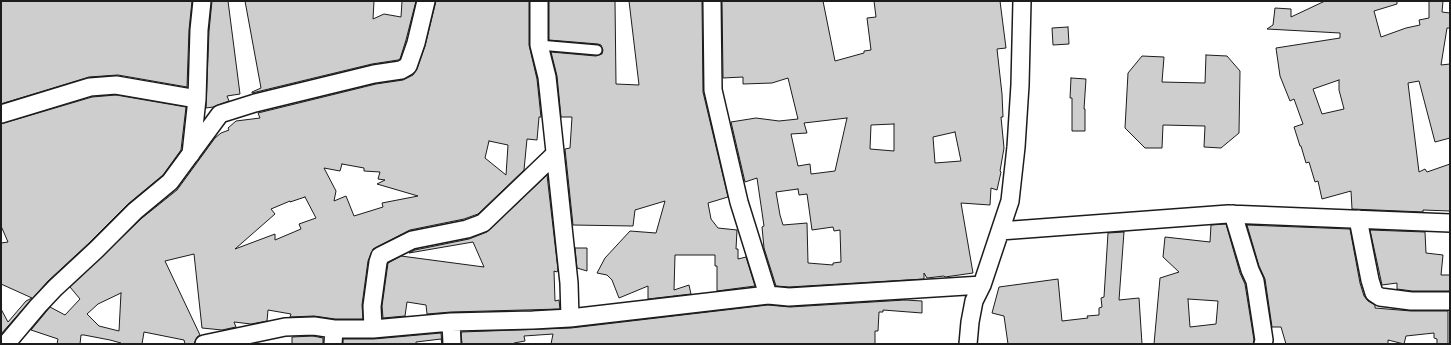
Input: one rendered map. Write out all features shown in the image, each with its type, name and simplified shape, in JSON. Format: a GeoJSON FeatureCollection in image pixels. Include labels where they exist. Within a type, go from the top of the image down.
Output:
{"type":"FeatureCollection","features":[{"type":"Feature","properties":{"kind":"street"},"geometry":{"type":"LineString","coordinates":[[190,156],[197,99],[199,30],[202,1]]}},
{"type":"Feature","properties":{"kind":"street"},"geometry":{"type":"LineString","coordinates":[[6,344],[55,288],[135,211],[170,182],[220,114],[226,111],[374,74],[401,70],[408,66],[416,44],[426,1]]}},
{"type":"Feature","properties":{"kind":"street"},"geometry":{"type":"LineString","coordinates":[[539,1],[539,45],[547,77],[569,284],[570,318]]}},
{"type":"Feature","properties":{"kind":"street"},"geometry":{"type":"LineString","coordinates":[[712,1],[713,90],[739,202],[768,295]]}},
{"type":"Feature","properties":{"kind":"street"},"geometry":{"type":"LineString","coordinates":[[968,344],[974,301],[982,285],[1010,201],[1016,147],[1020,85],[1022,1]]}},
{"type":"Feature","properties":{"kind":"street"},"geometry":{"type":"LineString","coordinates":[[1,114],[90,87],[116,86],[197,99]]}},
{"type":"Feature","properties":{"kind":"street"},"geometry":{"type":"LineString","coordinates":[[373,329],[372,306],[380,256],[412,240],[467,229],[483,223],[555,154]]}},
{"type":"Feature","properties":{"kind":"street"},"geometry":{"type":"LineString","coordinates":[[1000,231],[1234,214],[1450,223]]}},
{"type":"Feature","properties":{"kind":"street"},"geometry":{"type":"LineString","coordinates":[[1234,214],[1250,270],[1255,281],[1264,340],[1263,344]]}},
{"type":"Feature","properties":{"kind":"street"},"geometry":{"type":"LineString","coordinates":[[1358,219],[1370,280],[1374,292],[1380,297],[1411,301],[1450,302]]}},
{"type":"Feature","properties":{"kind":"street"},"geometry":{"type":"LineString","coordinates":[[204,344],[285,327],[314,326],[333,337],[373,329],[451,322],[570,318],[768,295],[789,297],[982,285]]}},
{"type":"Feature","properties":{"kind":"street"},"geometry":{"type":"LineString","coordinates":[[451,322],[452,344]]}},
{"type":"Feature","properties":{"kind":"lane"},"geometry":{"type":"LineString","coordinates":[[539,45],[597,50]]}},
{"type":"Feature","properties":{"kind":"building"},"geometry":{"type":"Polygon","coordinates":[[[1,1],[192,1],[189,30],[187,87],[118,75],[89,77],[1,104],[1,1]]]}},
{"type":"Feature","properties":{"kind":"building"},"geometry":{"type":"Polygon","coordinates":[[[212,1],[228,1],[240,94],[227,96],[229,101],[206,108],[209,31],[212,1]]]}},
{"type":"Feature","properties":{"kind":"building"},"geometry":{"type":"Polygon","coordinates":[[[245,1],[374,1],[373,19],[384,14],[401,17],[402,1],[416,1],[400,59],[372,64],[252,93],[261,88],[245,1]]]}},
{"type":"Feature","properties":{"kind":"building"},"geometry":{"type":"Polygon","coordinates":[[[436,1],[529,1],[529,45],[537,79],[541,117],[539,117],[537,140],[527,139],[524,170],[478,214],[464,219],[410,230],[373,249],[368,261],[362,305],[363,319],[335,319],[314,316],[290,317],[291,314],[268,310],[267,321],[251,324],[234,322],[236,327],[222,330],[202,328],[194,254],[165,261],[200,335],[197,337],[194,344],[185,344],[184,340],[144,332],[142,344],[120,344],[121,343],[110,340],[81,335],[80,344],[57,344],[58,339],[31,330],[50,307],[65,315],[80,299],[70,287],[142,218],[177,190],[215,138],[221,133],[229,130],[228,128],[236,121],[260,118],[258,113],[376,84],[403,80],[413,75],[417,69],[425,46],[436,1]],[[489,141],[485,158],[506,175],[508,145],[489,141]],[[342,164],[340,171],[324,168],[336,191],[334,201],[346,196],[354,216],[383,207],[382,203],[418,196],[377,184],[385,180],[378,179],[380,172],[364,171],[364,168],[342,164]],[[305,197],[271,209],[275,214],[235,249],[275,234],[275,240],[301,229],[299,224],[316,218],[305,197]],[[121,293],[98,304],[87,314],[99,326],[119,331],[121,293]]]}},
{"type":"Feature","properties":{"kind":"building"},"geometry":{"type":"Polygon","coordinates":[[[549,1],[615,1],[616,84],[639,85],[629,1],[702,1],[703,92],[728,197],[708,203],[711,219],[718,228],[737,230],[736,249],[738,249],[738,259],[746,257],[755,286],[717,291],[717,266],[715,266],[715,255],[675,255],[674,290],[689,285],[691,294],[648,299],[648,286],[619,298],[612,280],[607,275],[597,273],[605,258],[630,231],[656,233],[665,201],[635,210],[633,226],[573,225],[565,149],[570,148],[572,117],[561,117],[557,76],[551,52],[596,56],[602,54],[603,50],[601,45],[598,44],[549,40],[549,1]]]}},
{"type":"Feature","properties":{"kind":"building"},"geometry":{"type":"Polygon","coordinates":[[[722,1],[823,1],[835,61],[871,50],[867,18],[876,17],[874,1],[1000,1],[1006,48],[997,49],[1003,117],[1001,117],[1004,148],[1001,172],[997,190],[991,188],[990,205],[961,203],[973,273],[927,278],[924,273],[924,279],[789,287],[776,286],[764,248],[762,227],[764,226],[757,178],[745,182],[731,122],[756,118],[779,121],[798,119],[788,78],[772,83],[743,84],[743,77],[723,78],[722,1]],[[847,118],[804,123],[807,133],[791,134],[798,166],[810,164],[811,174],[835,171],[847,118]],[[894,124],[871,125],[870,149],[894,151],[894,124]],[[955,132],[933,137],[935,163],[961,161],[955,132]],[[798,189],[776,192],[783,225],[807,223],[808,263],[833,265],[833,263],[841,262],[840,230],[834,231],[833,227],[812,230],[807,194],[799,195],[798,189]]]}},
{"type":"Feature","properties":{"kind":"building"},"geometry":{"type":"Polygon","coordinates":[[[1325,1],[1397,1],[1397,4],[1374,11],[1381,37],[1406,28],[1420,25],[1419,20],[1429,18],[1429,1],[1443,1],[1442,12],[1450,13],[1450,28],[1447,28],[1441,65],[1450,64],[1450,138],[1435,142],[1419,81],[1408,83],[1419,172],[1425,169],[1427,172],[1450,164],[1450,211],[1423,210],[1423,212],[1352,209],[1351,191],[1322,199],[1318,181],[1315,182],[1309,162],[1306,163],[1294,127],[1303,124],[1294,99],[1290,101],[1280,76],[1276,48],[1340,38],[1340,33],[1267,29],[1273,25],[1275,8],[1291,9],[1291,17],[1325,1]],[[1339,80],[1313,89],[1322,114],[1344,109],[1339,90],[1339,80]]]}},
{"type":"Feature","properties":{"kind":"building"},"geometry":{"type":"Polygon","coordinates":[[[1068,27],[1069,44],[1053,45],[1052,28],[1068,27]]]}},
{"type":"Feature","properties":{"kind":"building"},"geometry":{"type":"Polygon","coordinates":[[[1206,55],[1227,56],[1240,71],[1239,133],[1221,148],[1204,147],[1205,126],[1163,125],[1162,148],[1145,148],[1125,128],[1128,73],[1142,56],[1164,57],[1162,82],[1205,83],[1206,55]]]}},
{"type":"Feature","properties":{"kind":"building"},"geometry":{"type":"Polygon","coordinates":[[[1071,78],[1086,79],[1084,109],[1085,131],[1072,131],[1072,98],[1070,98],[1071,78]]]}},
{"type":"Feature","properties":{"kind":"building"},"geometry":{"type":"Polygon","coordinates":[[[116,95],[186,107],[181,150],[163,175],[128,204],[48,281],[1,334],[1,309],[8,322],[26,301],[32,298],[1,284],[1,243],[8,242],[1,226],[1,124],[92,97],[116,95]]]}},
{"type":"Feature","properties":{"kind":"building"},"geometry":{"type":"Polygon","coordinates":[[[547,175],[558,270],[557,272],[554,271],[555,301],[559,300],[560,309],[427,314],[426,305],[407,302],[405,316],[383,318],[382,306],[388,263],[401,256],[484,267],[473,242],[409,253],[415,250],[469,239],[487,232],[547,175]]]}},
{"type":"Feature","properties":{"kind":"building"},"geometry":{"type":"Polygon","coordinates":[[[1226,224],[1240,273],[1245,284],[1254,340],[1253,344],[1154,344],[1160,278],[1179,272],[1163,257],[1165,237],[1210,242],[1211,225],[1226,224]],[[1188,299],[1190,327],[1216,324],[1218,301],[1188,299]]]}},
{"type":"Feature","properties":{"kind":"building"},"geometry":{"type":"Polygon","coordinates":[[[1247,225],[1350,229],[1360,283],[1364,296],[1368,301],[1375,305],[1375,308],[1411,311],[1448,311],[1448,344],[1437,344],[1437,339],[1434,338],[1434,333],[1406,336],[1404,344],[1388,340],[1388,344],[1286,344],[1281,327],[1272,327],[1265,279],[1259,266],[1247,225]]]}},
{"type":"Feature","properties":{"kind":"building"},"geometry":{"type":"Polygon","coordinates":[[[1370,230],[1425,232],[1426,253],[1443,255],[1441,275],[1450,275],[1450,291],[1412,291],[1397,289],[1397,283],[1382,285],[1370,230]]]}},
{"type":"Feature","properties":{"kind":"building"},"geometry":{"type":"Polygon","coordinates":[[[1124,232],[1119,300],[1139,298],[1142,344],[1008,344],[1004,316],[992,313],[999,287],[1058,279],[1062,321],[1088,318],[1087,316],[1099,315],[1099,308],[1102,307],[1101,298],[1104,297],[1108,233],[1124,232]]]}},
{"type":"Feature","properties":{"kind":"building"},"geometry":{"type":"Polygon","coordinates":[[[575,248],[587,248],[587,271],[577,268],[575,248]]]}},
{"type":"Feature","properties":{"kind":"building"},"geometry":{"type":"Polygon","coordinates":[[[905,300],[922,301],[922,313],[883,310],[883,312],[879,312],[878,331],[875,331],[875,344],[551,344],[553,334],[524,336],[525,341],[514,344],[462,344],[461,332],[571,328],[768,305],[790,307],[905,300]]]}},
{"type":"Feature","properties":{"kind":"building"},"geometry":{"type":"Polygon","coordinates":[[[441,333],[442,344],[441,339],[416,342],[416,344],[343,344],[343,339],[374,339],[441,333]]]}},
{"type":"Feature","properties":{"kind":"building"},"geometry":{"type":"Polygon","coordinates":[[[313,336],[323,338],[323,344],[292,344],[292,337],[313,336]]]}}]}
